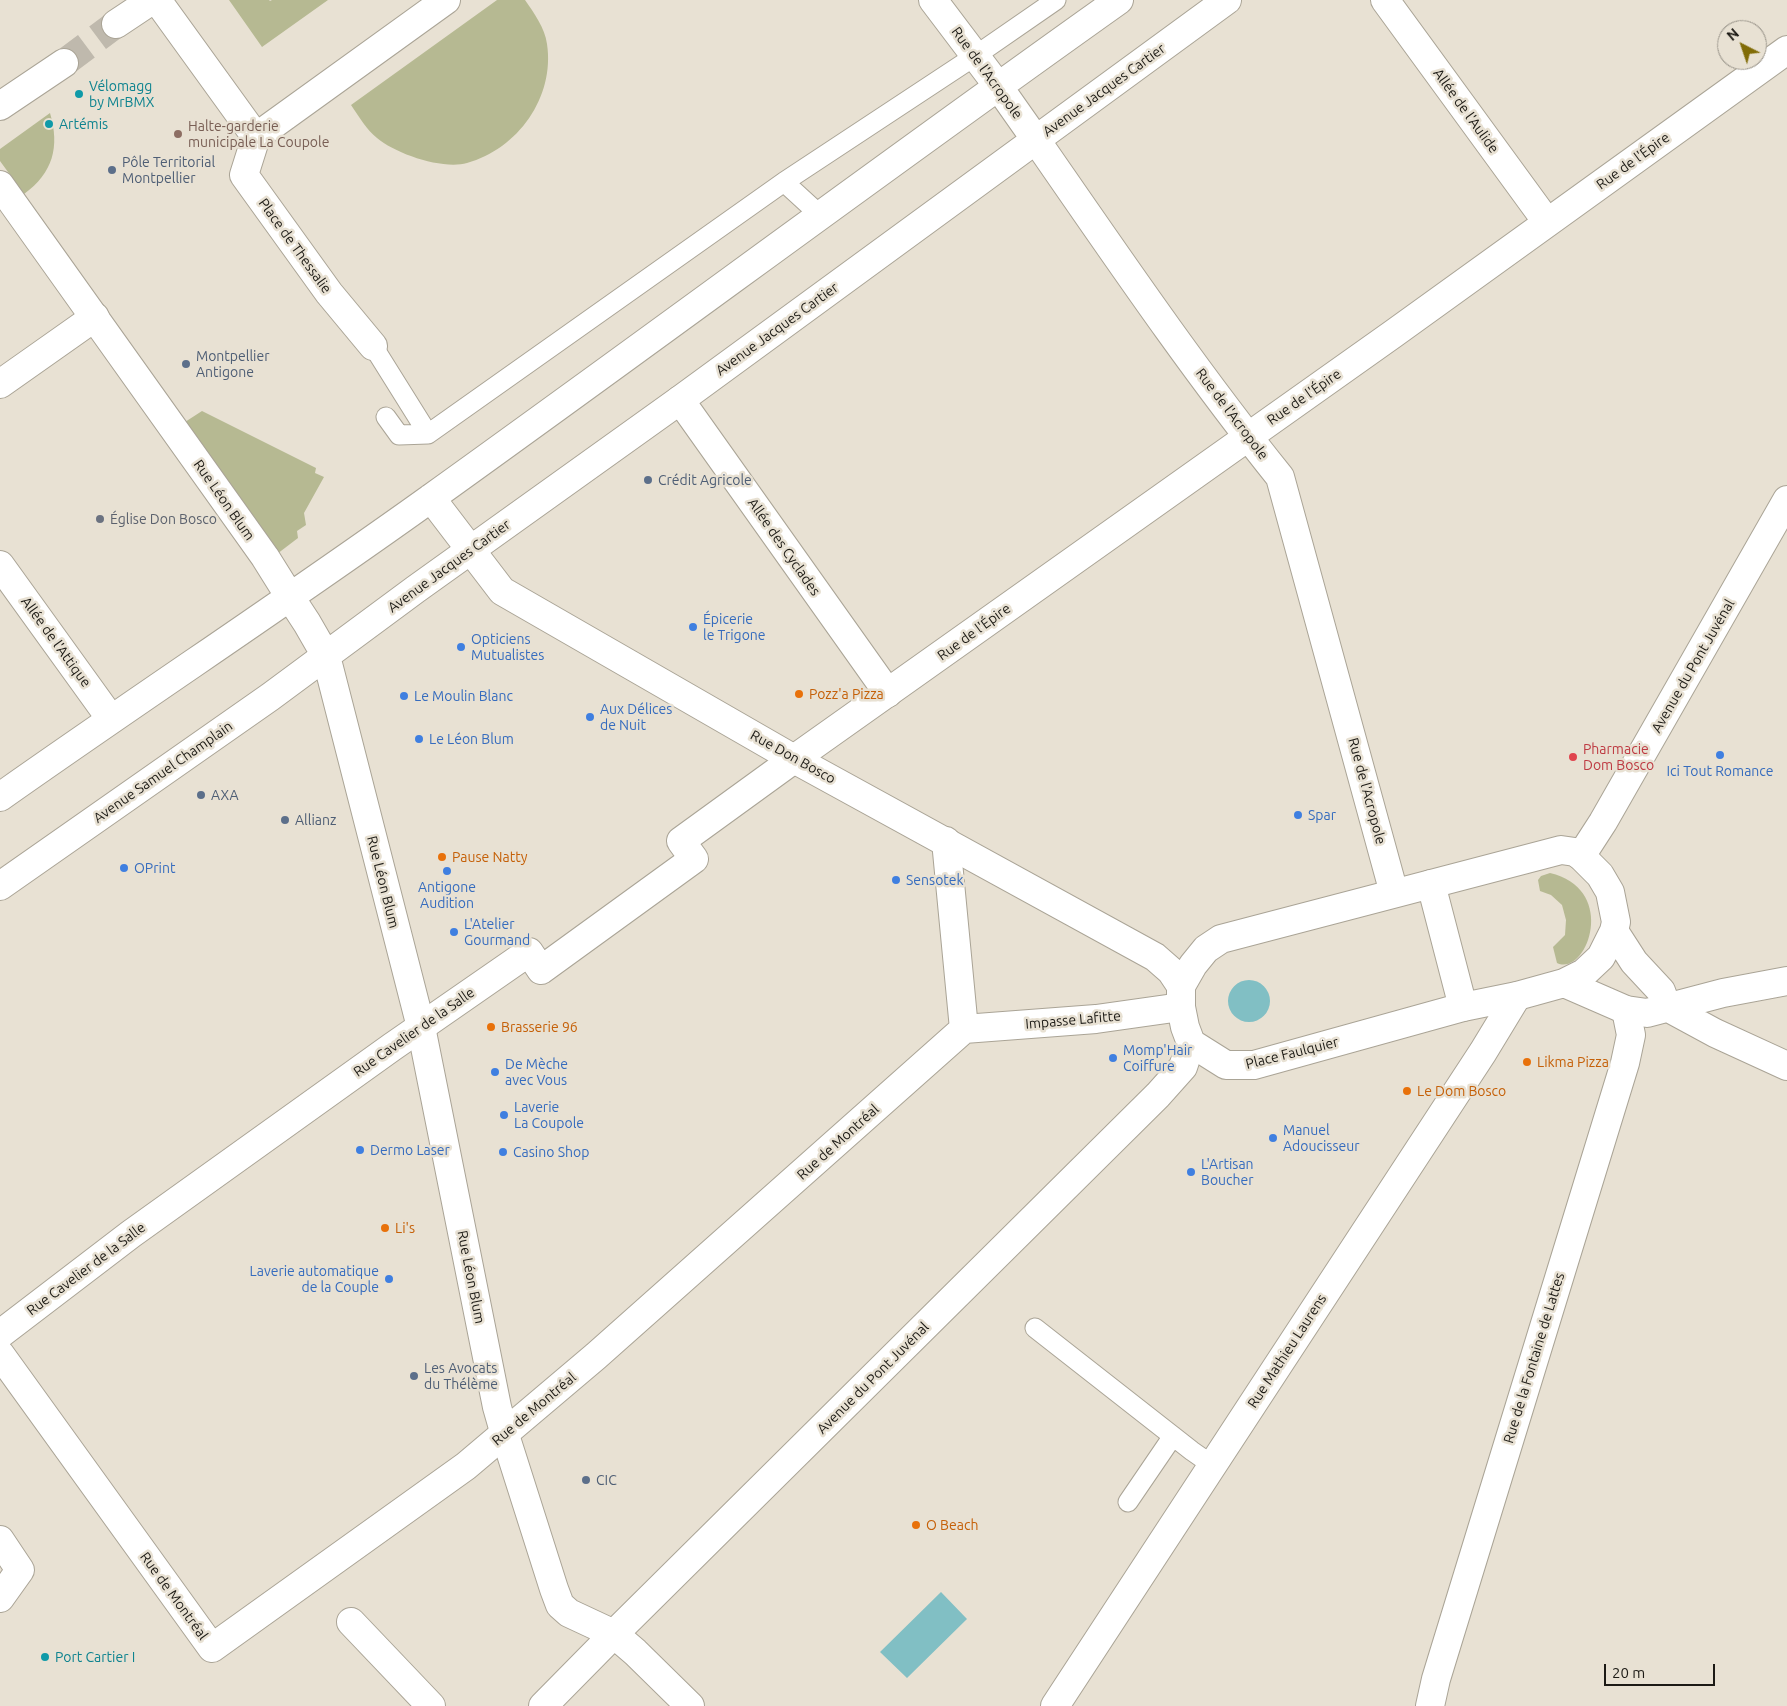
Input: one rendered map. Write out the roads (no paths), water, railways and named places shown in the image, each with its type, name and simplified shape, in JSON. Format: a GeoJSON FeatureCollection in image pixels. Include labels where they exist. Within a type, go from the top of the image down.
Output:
{"type":"FeatureCollection","features":[{"type":"Feature","properties":{"kind":"street"},"geometry":{"type":"LineString","coordinates":[[116,24],[152,0]]}},
{"type":"Feature","properties":{"kind":"street"},"geometry":{"type":"LineString","coordinates":[[157,0],[256,137],[446,0]]}},
{"type":"Feature","properties":{"kind":"street","name":"Rue de l'Acropole"},"geometry":{"type":"LineString","coordinates":[[933,0],[998,86],[1142,292],[1247,436],[1280,477],[1394,893]]}},
{"type":"Feature","properties":{"kind":"street"},"geometry":{"type":"LineString","coordinates":[[0,797],[111,718],[290,597],[431,498],[1119,0]]}},
{"type":"Feature","properties":{"kind":"street","name":"Avenue Jacques Cartier"},"geometry":{"type":"LineString","coordinates":[[326,656],[1227,0]]}},
{"type":"Feature","properties":{"kind":"street","name":"Allée de l'Aulide"},"geometry":{"type":"LineString","coordinates":[[1385,0],[1548,222]]}},
{"type":"Feature","properties":{"kind":"street","name":"Rue de l'Épire"},"geometry":{"type":"LineString","coordinates":[[794,758],[1401,328],[1787,50]]}},
{"type":"Feature","properties":{"kind":"street"},"geometry":{"type":"LineString","coordinates":[[0,106],[64,63]]}},
{"type":"Feature","properties":{"kind":"street","name":"Place de Thessalie"},"geometry":{"type":"LineString","coordinates":[[256,137],[244,175],[329,293],[373,346]]}},
{"type":"Feature","properties":{"kind":"street","name":"Rue Léon Blum"},"geometry":{"type":"LineString","coordinates":[[0,184],[259,549],[326,656],[421,1027],[505,1435],[554,1589],[560,1605],[569,1613],[614,1634],[690,1706]]}},
{"type":"Feature","properties":{"kind":"street"},"geometry":{"type":"LineString","coordinates":[[0,384],[95,317]]}},
{"type":"Feature","properties":{"kind":"street","name":"Allée des Cyclades"},"geometry":{"type":"LineString","coordinates":[[680,400],[888,693]]}},
{"type":"Feature","properties":{"kind":"street","name":"Rue Don Bosco"},"geometry":{"type":"LineString","coordinates":[[431,498],[502,591],[794,758],[1155,956],[1171,971],[1181,996]]}},
{"type":"Feature","properties":{"kind":"street","name":"Avenue du Pont Juvénal"},"geometry":{"type":"LineString","coordinates":[[1581,856],[1603,822],[1787,500]]}},
{"type":"Feature","properties":{"kind":"street","name":"Allée de l'Attique"},"geometry":{"type":"LineString","coordinates":[[0,565],[111,718]]}},
{"type":"Feature","properties":{"kind":"street","name":"Avenue Samuel Champlain"},"geometry":{"type":"LineString","coordinates":[[0,886],[326,656]]}},
{"type":"Feature","properties":{"kind":"street","name":"Rue Cavelier de la Salle"},"geometry":{"type":"LineString","coordinates":[[0,1334],[131,1234],[529,952],[541,970],[694,859],[681,841],[794,758]]}},
{"type":"Feature","properties":{"kind":"street"},"geometry":{"type":"LineString","coordinates":[[946,841],[964,1029]]}},
{"type":"Feature","properties":{"kind":"street"},"geometry":{"type":"LineString","coordinates":[[1191,1043],[1184,1027],[1181,996],[1193,965],[1206,949],[1220,939],[1560,850],[1575,852],[1581,856]]}},
{"type":"Feature","properties":{"kind":"street","name":"Place Faulquier"},"geometry":{"type":"LineString","coordinates":[[1191,1043],[1226,1065],[1254,1065],[1463,1007],[1517,996],[1564,983],[1584,973],[1601,957],[1614,931],[1616,922],[1610,892],[1600,875],[1581,856]]}},
{"type":"Feature","properties":{"kind":"street"},"geometry":{"type":"LineString","coordinates":[[1431,884],[1463,1007]]}},
{"type":"Feature","properties":{"kind":"street"},"geometry":{"type":"LineString","coordinates":[[1614,931],[1634,962],[1661,991],[1667,1007],[1715,1033],[1787,1066]]}},
{"type":"Feature","properties":{"kind":"street"},"geometry":{"type":"LineString","coordinates":[[1564,983],[1626,1010],[1647,1013],[1723,993],[1787,981]]}},
{"type":"Feature","properties":{"kind":"street","name":"Impasse Lafitte"},"geometry":{"type":"LineString","coordinates":[[964,1029],[1096,1019],[1181,996]]}},
{"type":"Feature","properties":{"kind":"street","name":"Rue Mathieu Laurens"},"geometry":{"type":"LineString","coordinates":[[1055,1706],[1483,1052],[1517,996]]}},
{"type":"Feature","properties":{"kind":"street","name":"Rue de la Fontaine de Lattes"},"geometry":{"type":"LineString","coordinates":[[1430,1706],[1444,1650],[1625,1063],[1631,1035],[1626,1010]]}},
{"type":"Feature","properties":{"kind":"street","name":"Rue de Montréal"},"geometry":{"type":"LineString","coordinates":[[0,1354],[212,1648],[458,1472],[505,1435],[964,1029]]}},
{"type":"Feature","properties":{"kind":"street","name":"Avenue du Pont Juvénal"},"geometry":{"type":"LineString","coordinates":[[543,1706],[1158,1096],[1183,1067],[1191,1043]]}},
{"type":"Feature","properties":{"kind":"street"},"geometry":{"type":"LineString","coordinates":[[0,1540],[20,1570],[0,1598]]}},
{"type":"Feature","properties":{"kind":"street"},"geometry":{"type":"LineString","coordinates":[[351,1622],[431,1706]]}},
{"type":"Feature","properties":{"kind":"lane"},"geometry":{"type":"LineString","coordinates":[[386,417],[399,435],[428,434],[784,182],[1056,0]]}},
{"type":"Feature","properties":{"kind":"lane"},"geometry":{"type":"LineString","coordinates":[[784,182],[820,215]]}},
{"type":"Feature","properties":{"kind":"lane"},"geometry":{"type":"LineString","coordinates":[[373,346],[428,434]]}},
{"type":"Feature","properties":{"kind":"lane"},"geometry":{"type":"LineString","coordinates":[[1035,1328],[1212,1465]]}},
{"type":"Feature","properties":{"kind":"lane"},"geometry":{"type":"LineString","coordinates":[[1128,1502],[1173,1436]]}},
{"type":"Feature","properties":{"kind":"water"},"geometry":{"type":"Polygon","coordinates":[[[1249,980],[1264,986],[1270,1001],[1264,1016],[1249,1022],[1234,1016],[1228,1001],[1234,986],[1249,980]]]}},
{"type":"Feature","properties":{"kind":"water"},"geometry":{"type":"Polygon","coordinates":[[[941,1592],[967,1619],[907,1678],[880,1652],[941,1592]]]}},
{"type":"Feature","properties":{"kind":"tunnel"},"geometry":{"type":"LineString","coordinates":[[64,63],[116,24]]}},
{"type":"Feature","properties":{"kind":"place","name":"Vélomagg by MrBMX"},"geometry":{"type":"Point","coordinates":[79,94]}},
{"type":"Feature","properties":{"kind":"place","name":"Artémis"},"geometry":{"type":"Point","coordinates":[49,124]}},
{"type":"Feature","properties":{"kind":"place","name":"Halte-garderie municipale La Coupole"},"geometry":{"type":"Point","coordinates":[178,134]}},
{"type":"Feature","properties":{"kind":"place","name":"Pôle Territorial Montpellier"},"geometry":{"type":"Point","coordinates":[112,170]}},
{"type":"Feature","properties":{"kind":"place","name":"Montpellier Antigone"},"geometry":{"type":"Point","coordinates":[186,364]}},
{"type":"Feature","properties":{"kind":"place","name":"Crédit Agricole"},"geometry":{"type":"Point","coordinates":[648,480]}},
{"type":"Feature","properties":{"kind":"place","name":"Église Don Bosco"},"geometry":{"type":"Point","coordinates":[100,519]}},
{"type":"Feature","properties":{"kind":"place","name":"Épicerie le Trigone"},"geometry":{"type":"Point","coordinates":[693,627]}},
{"type":"Feature","properties":{"kind":"place","name":"Opticiens Mutualistes"},"geometry":{"type":"Point","coordinates":[461,647]}},
{"type":"Feature","properties":{"kind":"place","name":"Pozz'a Pizza"},"geometry":{"type":"Point","coordinates":[799,694]}},
{"type":"Feature","properties":{"kind":"place","name":"Le Moulin Blanc"},"geometry":{"type":"Point","coordinates":[404,696]}},
{"type":"Feature","properties":{"kind":"place","name":"Aux Délices de Nuit"},"geometry":{"type":"Point","coordinates":[590,717]}},
{"type":"Feature","properties":{"kind":"place","name":"Le Léon Blum"},"geometry":{"type":"Point","coordinates":[419,739]}},
{"type":"Feature","properties":{"kind":"place","name":"Ici Tout Romance"},"geometry":{"type":"Point","coordinates":[1720,755]}},
{"type":"Feature","properties":{"kind":"place","name":"Pharmacie Dom Bosco"},"geometry":{"type":"Point","coordinates":[1573,757]}},
{"type":"Feature","properties":{"kind":"place","name":"AXA"},"geometry":{"type":"Point","coordinates":[201,795]}},
{"type":"Feature","properties":{"kind":"place","name":"Spar"},"geometry":{"type":"Point","coordinates":[1298,815]}},
{"type":"Feature","properties":{"kind":"place","name":"Allianz"},"geometry":{"type":"Point","coordinates":[285,820]}},
{"type":"Feature","properties":{"kind":"place","name":"Pause Natty"},"geometry":{"type":"Point","coordinates":[442,857]}},
{"type":"Feature","properties":{"kind":"place","name":"OPrint"},"geometry":{"type":"Point","coordinates":[124,868]}},
{"type":"Feature","properties":{"kind":"place","name":"Antigone Audition"},"geometry":{"type":"Point","coordinates":[447,871]}},
{"type":"Feature","properties":{"kind":"place","name":"Sensotek"},"geometry":{"type":"Point","coordinates":[896,880]}},
{"type":"Feature","properties":{"kind":"place","name":"L'Atelier Gourmand"},"geometry":{"type":"Point","coordinates":[454,932]}},
{"type":"Feature","properties":{"kind":"place","name":"Brasserie 96"},"geometry":{"type":"Point","coordinates":[491,1027]}},
{"type":"Feature","properties":{"kind":"place","name":"Momp'Hair Coiffure"},"geometry":{"type":"Point","coordinates":[1113,1058]}},
{"type":"Feature","properties":{"kind":"place","name":"Likma Pizza"},"geometry":{"type":"Point","coordinates":[1527,1062]}},
{"type":"Feature","properties":{"kind":"place","name":"De Mèche avec Vous"},"geometry":{"type":"Point","coordinates":[495,1072]}},
{"type":"Feature","properties":{"kind":"place","name":"Le Dom Bosco"},"geometry":{"type":"Point","coordinates":[1407,1091]}},
{"type":"Feature","properties":{"kind":"place","name":"Laverie La Coupole"},"geometry":{"type":"Point","coordinates":[504,1115]}},
{"type":"Feature","properties":{"kind":"place","name":"Manuel Adoucisseur"},"geometry":{"type":"Point","coordinates":[1273,1138]}},
{"type":"Feature","properties":{"kind":"place","name":"Dermo Laser"},"geometry":{"type":"Point","coordinates":[360,1150]}},
{"type":"Feature","properties":{"kind":"place","name":"Casino Shop"},"geometry":{"type":"Point","coordinates":[503,1152]}},
{"type":"Feature","properties":{"kind":"place","name":"L'Artisan Boucher"},"geometry":{"type":"Point","coordinates":[1191,1172]}},
{"type":"Feature","properties":{"kind":"place","name":"Li's"},"geometry":{"type":"Point","coordinates":[385,1228]}},
{"type":"Feature","properties":{"kind":"place","name":"Laverie automatique de la Couple"},"geometry":{"type":"Point","coordinates":[389,1279]}},
{"type":"Feature","properties":{"kind":"place","name":"Les Avocats du Thélème"},"geometry":{"type":"Point","coordinates":[414,1376]}},
{"type":"Feature","properties":{"kind":"place","name":"CIC"},"geometry":{"type":"Point","coordinates":[586,1480]}},
{"type":"Feature","properties":{"kind":"place","name":"O Beach"},"geometry":{"type":"Point","coordinates":[916,1525]}},
{"type":"Feature","properties":{"kind":"place","name":"Port Cartier I"},"geometry":{"type":"Point","coordinates":[45,1657]}}]}
